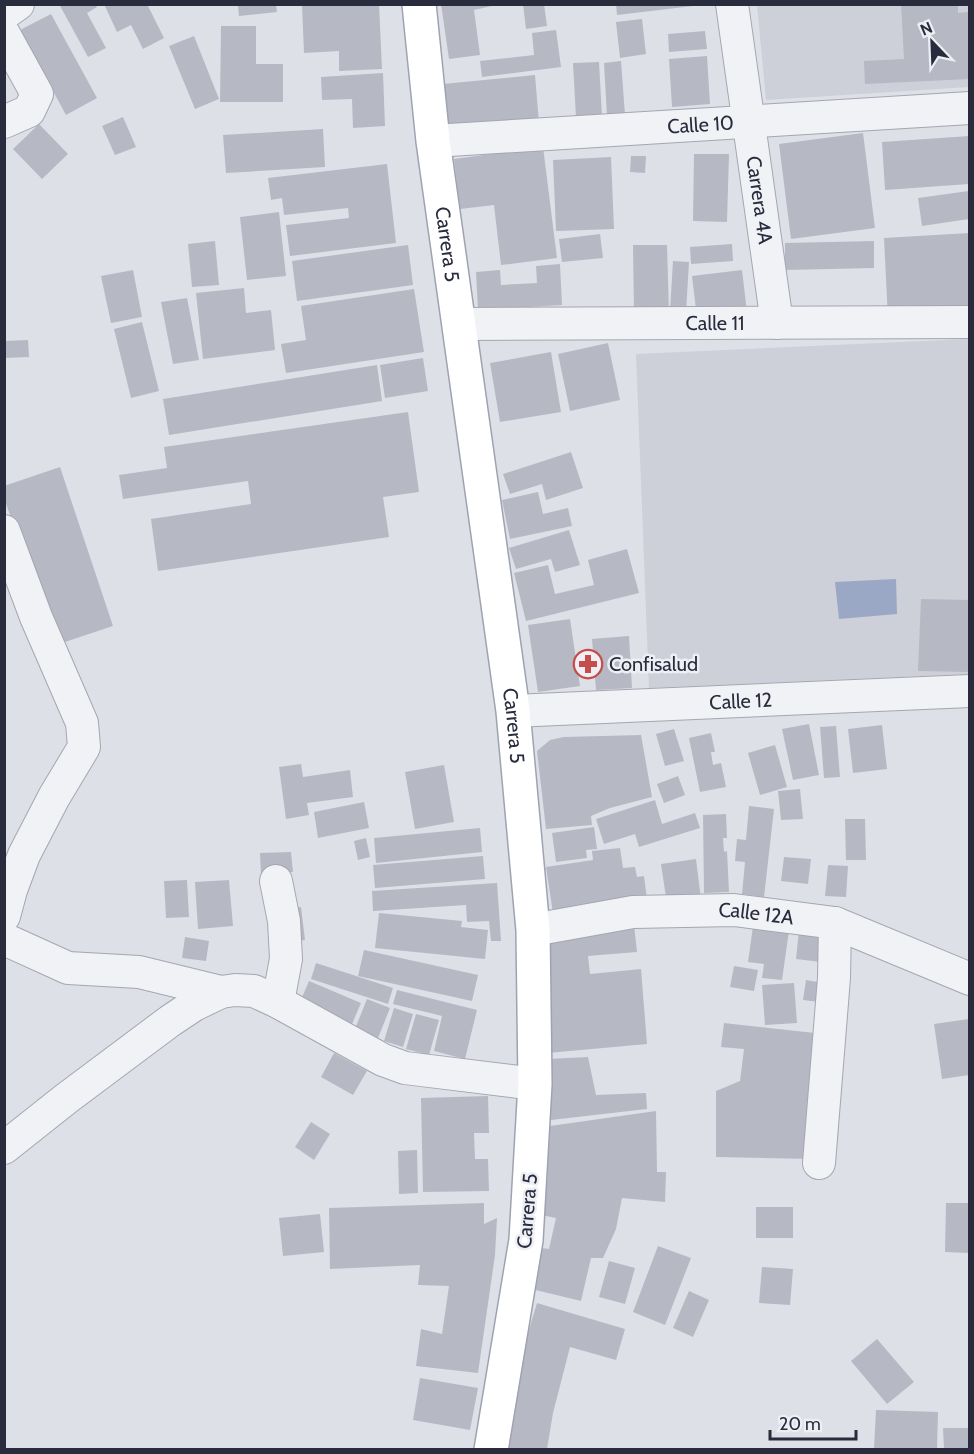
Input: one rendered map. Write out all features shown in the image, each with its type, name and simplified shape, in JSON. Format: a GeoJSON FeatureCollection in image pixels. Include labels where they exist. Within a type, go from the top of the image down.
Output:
{"type":"FeatureCollection","features":[{"type":"Feature","properties":{"kind":"main road","name":"Carrera 5"},"geometry":{"type":"LineString","coordinates":[[419,4],[434,141],[513,711],[533,930],[536,1084],[526,1240],[492,1449]]}},
{"type":"Feature","properties":{"kind":"street"},"geometry":{"type":"LineString","coordinates":[[4,14],[18,4]]}},
{"type":"Feature","properties":{"kind":"street","name":"Carrera 4A"},"geometry":{"type":"LineString","coordinates":[[732,4],[777,323]]}},
{"type":"Feature","properties":{"kind":"street"},"geometry":{"type":"LineString","coordinates":[[4,34],[37,94],[29,111],[4,122]]}},
{"type":"Feature","properties":{"kind":"street","name":"Calle 10"},"geometry":{"type":"LineString","coordinates":[[434,141],[969,108]]}},
{"type":"Feature","properties":{"kind":"street","name":"Calle 11"},"geometry":{"type":"LineString","coordinates":[[460,324],[969,322]]}},
{"type":"Feature","properties":{"kind":"street"},"geometry":{"type":"LineString","coordinates":[[4,531],[36,617],[82,723],[84,747],[54,796],[24,855],[4,916]]}},
{"type":"Feature","properties":{"kind":"street","name":"Calle 12"},"geometry":{"type":"LineString","coordinates":[[513,711],[969,691]]}},
{"type":"Feature","properties":{"kind":"street"},"geometry":{"type":"LineString","coordinates":[[276,881],[284,921],[286,959],[278,1002]]}},
{"type":"Feature","properties":{"kind":"street","name":"Calle 12A"},"geometry":{"type":"LineString","coordinates":[[533,930],[633,912],[734,910],[835,923],[969,979]]}},
{"type":"Feature","properties":{"kind":"street"},"geometry":{"type":"LineString","coordinates":[[819,1163],[834,978],[835,923]]}},
{"type":"Feature","properties":{"kind":"street"},"geometry":{"type":"LineString","coordinates":[[4,939],[68,968],[139,972],[221,992]]}},
{"type":"Feature","properties":{"kind":"street"},"geometry":{"type":"LineString","coordinates":[[4,1148],[170,1021],[194,1005],[221,992],[235,990],[254,991],[278,1002],[382,1060],[405,1068],[536,1084]]}},
{"type":"Feature","properties":{"kind":"shaded area"},"geometry":{"type":"Polygon","coordinates":[[[757,5],[969,5],[969,87],[766,100],[757,5]]]}},
{"type":"Feature","properties":{"kind":"shaded area"},"geometry":{"type":"Polygon","coordinates":[[[969,339],[969,674],[649,688],[636,354],[969,339]]]}},
{"type":"Feature","properties":{"kind":"water"},"geometry":{"type":"Polygon","coordinates":[[[896,579],[897,614],[839,619],[835,582],[896,579]]]}},
{"type":"Feature","properties":{"kind":"building"},"geometry":{"type":"Polygon","coordinates":[[[59,4],[95,4],[97,7],[87,13],[106,48],[88,57],[59,4]]]}},
{"type":"Feature","properties":{"kind":"building"},"geometry":{"type":"Polygon","coordinates":[[[104,4],[147,4],[164,38],[143,49],[131,25],[117,32],[104,4]]]}},
{"type":"Feature","properties":{"kind":"building"},"geometry":{"type":"Polygon","coordinates":[[[379,4],[382,69],[339,71],[339,51],[304,53],[302,5],[379,4]]]}},
{"type":"Feature","properties":{"kind":"building"},"geometry":{"type":"Polygon","coordinates":[[[441,4],[501,4],[474,10],[480,55],[449,59],[441,4]]]}},
{"type":"Feature","properties":{"kind":"building"},"geometry":{"type":"Polygon","coordinates":[[[523,4],[544,4],[547,26],[526,29],[523,4]]]}},
{"type":"Feature","properties":{"kind":"building"},"geometry":{"type":"Polygon","coordinates":[[[616,4],[693,4],[693,6],[617,15],[616,4]]]}},
{"type":"Feature","properties":{"kind":"building"},"geometry":{"type":"Polygon","coordinates":[[[901,4],[958,4],[958,13],[969,12],[969,79],[865,84],[864,61],[904,59],[901,4]]]}},
{"type":"Feature","properties":{"kind":"building"},"geometry":{"type":"Polygon","coordinates":[[[238,5],[276,5],[277,12],[239,16],[238,5]]]}},
{"type":"Feature","properties":{"kind":"building"},"geometry":{"type":"Polygon","coordinates":[[[51,14],[97,98],[66,115],[20,30],[51,14]]]}},
{"type":"Feature","properties":{"kind":"building"},"geometry":{"type":"Polygon","coordinates":[[[642,19],[646,54],[620,58],[616,22],[642,19]]]}},
{"type":"Feature","properties":{"kind":"building"},"geometry":{"type":"Polygon","coordinates":[[[221,26],[256,26],[256,64],[283,64],[283,102],[220,102],[221,26]]]}},
{"type":"Feature","properties":{"kind":"building"},"geometry":{"type":"Polygon","coordinates":[[[556,30],[561,67],[482,77],[480,61],[534,55],[532,33],[556,30]]]}},
{"type":"Feature","properties":{"kind":"building"},"geometry":{"type":"Polygon","coordinates":[[[705,31],[707,49],[669,52],[668,34],[705,31]]]}},
{"type":"Feature","properties":{"kind":"building"},"geometry":{"type":"Polygon","coordinates":[[[194,36],[219,99],[195,109],[169,46],[194,36]]]}},
{"type":"Feature","properties":{"kind":"building"},"geometry":{"type":"Polygon","coordinates":[[[707,56],[710,104],[672,107],[669,59],[707,56]]]}},
{"type":"Feature","properties":{"kind":"building"},"geometry":{"type":"Polygon","coordinates":[[[621,61],[625,115],[607,116],[604,63],[621,61]]]}},
{"type":"Feature","properties":{"kind":"building"},"geometry":{"type":"Polygon","coordinates":[[[599,62],[602,116],[576,118],[573,63],[599,62]]]}},
{"type":"Feature","properties":{"kind":"building"},"geometry":{"type":"Polygon","coordinates":[[[383,73],[385,126],[353,128],[352,99],[322,100],[321,77],[383,73]]]}},
{"type":"Feature","properties":{"kind":"building"},"geometry":{"type":"Polygon","coordinates":[[[535,75],[539,123],[448,131],[443,84],[535,75]]]}},
{"type":"Feature","properties":{"kind":"building"},"geometry":{"type":"Polygon","coordinates":[[[123,117],[136,147],[115,155],[102,126],[123,117]]]}},
{"type":"Feature","properties":{"kind":"building"},"geometry":{"type":"Polygon","coordinates":[[[39,124],[68,154],[42,179],[13,149],[39,124]]]}},
{"type":"Feature","properties":{"kind":"building"},"geometry":{"type":"Polygon","coordinates":[[[323,129],[325,167],[226,173],[223,135],[323,129]]]}},
{"type":"Feature","properties":{"kind":"building"},"geometry":{"type":"Polygon","coordinates":[[[863,133],[875,228],[791,239],[779,144],[863,133]]]}},
{"type":"Feature","properties":{"kind":"building"},"geometry":{"type":"Polygon","coordinates":[[[969,136],[969,184],[885,190],[882,142],[969,136]]]}},
{"type":"Feature","properties":{"kind":"building"},"geometry":{"type":"Polygon","coordinates":[[[543,147],[557,258],[501,265],[494,205],[460,209],[454,159],[543,147]]]}},
{"type":"Feature","properties":{"kind":"building"},"geometry":{"type":"Polygon","coordinates":[[[694,154],[729,154],[727,222],[693,221],[694,154]]]}},
{"type":"Feature","properties":{"kind":"building"},"geometry":{"type":"Polygon","coordinates":[[[631,156],[646,156],[645,173],[630,172],[631,156]]]}},
{"type":"Feature","properties":{"kind":"building"},"geometry":{"type":"Polygon","coordinates":[[[611,157],[614,229],[556,231],[553,160],[611,157]]]}},
{"type":"Feature","properties":{"kind":"building"},"geometry":{"type":"Polygon","coordinates":[[[387,164],[396,243],[290,256],[286,225],[349,218],[348,208],[284,215],[282,198],[271,200],[268,178],[387,164]]]}},
{"type":"Feature","properties":{"kind":"building"},"geometry":{"type":"Polygon","coordinates":[[[969,191],[969,219],[922,226],[918,198],[969,191]]]}},
{"type":"Feature","properties":{"kind":"building"},"geometry":{"type":"Polygon","coordinates":[[[279,212],[286,276],[247,280],[240,217],[279,212]]]}},
{"type":"Feature","properties":{"kind":"building"},"geometry":{"type":"Polygon","coordinates":[[[969,233],[969,314],[888,319],[884,238],[969,233]]]}},
{"type":"Feature","properties":{"kind":"building"},"geometry":{"type":"Polygon","coordinates":[[[600,234],[603,258],[562,262],[559,239],[600,234]]]}},
{"type":"Feature","properties":{"kind":"building"},"geometry":{"type":"Polygon","coordinates":[[[215,241],[219,285],[192,287],[188,244],[215,241]]]}},
{"type":"Feature","properties":{"kind":"building"},"geometry":{"type":"Polygon","coordinates":[[[874,241],[874,268],[785,270],[785,243],[874,241]]]}},
{"type":"Feature","properties":{"kind":"building"},"geometry":{"type":"Polygon","coordinates":[[[732,244],[733,261],[691,264],[690,247],[732,244]]]}},
{"type":"Feature","properties":{"kind":"building"},"geometry":{"type":"Polygon","coordinates":[[[408,245],[413,285],[297,301],[292,261],[408,245]]]}},
{"type":"Feature","properties":{"kind":"building"},"geometry":{"type":"Polygon","coordinates":[[[633,245],[667,245],[669,314],[634,315],[633,245]]]}},
{"type":"Feature","properties":{"kind":"building"},"geometry":{"type":"Polygon","coordinates":[[[673,261],[689,262],[686,312],[670,311],[673,261]]]}},
{"type":"Feature","properties":{"kind":"building"},"geometry":{"type":"Polygon","coordinates":[[[560,264],[562,305],[478,310],[476,272],[500,270],[501,285],[537,283],[536,266],[560,264]]]}},
{"type":"Feature","properties":{"kind":"building"},"geometry":{"type":"Polygon","coordinates":[[[133,270],[142,317],[111,323],[101,276],[133,270]]]}},
{"type":"Feature","properties":{"kind":"building"},"geometry":{"type":"Polygon","coordinates":[[[742,270],[747,312],[697,318],[692,276],[742,270]]]}},
{"type":"Feature","properties":{"kind":"building"},"geometry":{"type":"Polygon","coordinates":[[[244,288],[246,313],[271,310],[275,350],[203,359],[196,293],[244,288]]]}},
{"type":"Feature","properties":{"kind":"building"},"geometry":{"type":"Polygon","coordinates":[[[414,289],[424,352],[286,373],[281,344],[306,340],[301,306],[414,289]]]}},
{"type":"Feature","properties":{"kind":"building"},"geometry":{"type":"Polygon","coordinates":[[[187,298],[199,360],[173,364],[161,302],[187,298]]]}},
{"type":"Feature","properties":{"kind":"building"},"geometry":{"type":"Polygon","coordinates":[[[142,322],[159,391],[131,398],[114,329],[142,322]]]}},
{"type":"Feature","properties":{"kind":"building"},"geometry":{"type":"Polygon","coordinates":[[[28,340],[29,357],[4,358],[4,341],[28,340]]]}},
{"type":"Feature","properties":{"kind":"building"},"geometry":{"type":"Polygon","coordinates":[[[608,343],[620,400],[570,411],[558,354],[608,343]]]}},
{"type":"Feature","properties":{"kind":"building"},"geometry":{"type":"Polygon","coordinates":[[[551,352],[561,412],[500,422],[490,363],[551,352]]]}},
{"type":"Feature","properties":{"kind":"building"},"geometry":{"type":"Polygon","coordinates":[[[423,358],[428,391],[385,398],[380,365],[423,358]]]}},
{"type":"Feature","properties":{"kind":"building"},"geometry":{"type":"Polygon","coordinates":[[[377,365],[382,401],[169,435],[163,399],[377,365]]]}},
{"type":"Feature","properties":{"kind":"building"},"geometry":{"type":"Polygon","coordinates":[[[408,412],[419,492],[383,497],[389,537],[158,571],[151,519],[251,504],[248,481],[123,499],[119,475],[167,468],[164,447],[408,412]]]}},
{"type":"Feature","properties":{"kind":"building"},"geometry":{"type":"Polygon","coordinates":[[[571,452],[583,488],[546,500],[542,484],[510,494],[503,474],[571,452]]]}},
{"type":"Feature","properties":{"kind":"building"},"geometry":{"type":"Polygon","coordinates":[[[60,467],[113,626],[56,645],[4,498],[4,486],[60,467]]]}},
{"type":"Feature","properties":{"kind":"building"},"geometry":{"type":"Polygon","coordinates":[[[538,492],[543,514],[568,508],[572,526],[510,539],[502,500],[538,492]]]}},
{"type":"Feature","properties":{"kind":"building"},"geometry":{"type":"Polygon","coordinates":[[[569,530],[580,565],[555,572],[551,559],[516,569],[509,548],[569,530]]]}},
{"type":"Feature","properties":{"kind":"building"},"geometry":{"type":"Polygon","coordinates":[[[627,549],[639,593],[526,621],[514,573],[548,565],[555,594],[594,585],[588,560],[627,549]]]}},
{"type":"Feature","properties":{"kind":"building"},"geometry":{"type":"Polygon","coordinates":[[[921,599],[969,600],[969,672],[918,671],[921,599]]]}},
{"type":"Feature","properties":{"kind":"building"},"geometry":{"type":"Polygon","coordinates":[[[570,619],[580,686],[538,692],[528,625],[570,619]]]}},
{"type":"Feature","properties":{"kind":"building"},"geometry":{"type":"Polygon","coordinates":[[[629,636],[632,688],[596,690],[592,639],[629,636]]]}},
{"type":"Feature","properties":{"kind":"building"},"geometry":{"type":"Polygon","coordinates":[[[809,724],[819,775],[793,780],[782,729],[809,724]]]}},
{"type":"Feature","properties":{"kind":"building"},"geometry":{"type":"Polygon","coordinates":[[[882,725],[887,769],[853,773],[848,729],[882,725]]]}},
{"type":"Feature","properties":{"kind":"building"},"geometry":{"type":"Polygon","coordinates":[[[836,726],[840,777],[824,778],[820,727],[836,726]]]}},
{"type":"Feature","properties":{"kind":"building"},"geometry":{"type":"Polygon","coordinates":[[[674,729],[684,761],[665,766],[656,734],[674,729]]]}},
{"type":"Feature","properties":{"kind":"building"},"geometry":{"type":"Polygon","coordinates":[[[711,733],[715,752],[711,752],[713,765],[721,763],[726,787],[700,792],[689,738],[711,733]]]}},
{"type":"Feature","properties":{"kind":"building"},"geometry":{"type":"Polygon","coordinates":[[[641,735],[652,797],[610,808],[591,816],[592,825],[546,829],[537,751],[550,740],[564,737],[641,735]]]}},
{"type":"Feature","properties":{"kind":"building"},"geometry":{"type":"Polygon","coordinates":[[[775,745],[787,787],[760,795],[748,753],[775,745]]]}},
{"type":"Feature","properties":{"kind":"building"},"geometry":{"type":"Polygon","coordinates":[[[301,764],[303,777],[350,770],[353,797],[307,803],[309,815],[286,819],[279,767],[301,764]]]}},
{"type":"Feature","properties":{"kind":"building"},"geometry":{"type":"Polygon","coordinates":[[[444,765],[454,822],[415,829],[405,772],[444,765]]]}},
{"type":"Feature","properties":{"kind":"building"},"geometry":{"type":"Polygon","coordinates":[[[678,776],[685,795],[664,803],[657,784],[678,776]]]}},
{"type":"Feature","properties":{"kind":"building"},"geometry":{"type":"Polygon","coordinates":[[[800,789],[803,819],[781,820],[778,791],[800,789]]]}},
{"type":"Feature","properties":{"kind":"building"},"geometry":{"type":"Polygon","coordinates":[[[655,800],[662,824],[695,813],[700,828],[639,847],[635,834],[604,844],[596,819],[655,800]]]}},
{"type":"Feature","properties":{"kind":"building"},"geometry":{"type":"Polygon","coordinates":[[[364,802],[369,828],[318,838],[314,812],[364,802]]]}},
{"type":"Feature","properties":{"kind":"building"},"geometry":{"type":"Polygon","coordinates":[[[749,806],[774,809],[764,897],[742,894],[745,862],[735,861],[737,839],[746,840],[749,806]]]}},
{"type":"Feature","properties":{"kind":"building"},"geometry":{"type":"Polygon","coordinates":[[[726,814],[727,838],[723,838],[724,852],[727,851],[729,892],[704,893],[703,815],[726,814]]]}},
{"type":"Feature","properties":{"kind":"building"},"geometry":{"type":"Polygon","coordinates":[[[845,819],[865,819],[866,860],[846,860],[845,819]]]}},
{"type":"Feature","properties":{"kind":"building"},"geometry":{"type":"Polygon","coordinates":[[[594,827],[597,849],[586,850],[587,858],[556,862],[552,833],[594,827]]]}},
{"type":"Feature","properties":{"kind":"building"},"geometry":{"type":"Polygon","coordinates":[[[480,828],[482,852],[376,863],[374,838],[480,828]]]}},
{"type":"Feature","properties":{"kind":"building"},"geometry":{"type":"Polygon","coordinates":[[[366,838],[370,857],[358,860],[354,841],[366,838]]]}},
{"type":"Feature","properties":{"kind":"building"},"geometry":{"type":"Polygon","coordinates":[[[620,848],[623,868],[635,867],[637,877],[644,876],[648,907],[554,920],[546,867],[593,860],[592,851],[620,848]]]}},
{"type":"Feature","properties":{"kind":"building"},"geometry":{"type":"Polygon","coordinates":[[[291,852],[293,872],[261,874],[260,853],[291,852]]]}},
{"type":"Feature","properties":{"kind":"building"},"geometry":{"type":"Polygon","coordinates":[[[483,856],[485,879],[375,888],[373,865],[483,856]]]}},
{"type":"Feature","properties":{"kind":"building"},"geometry":{"type":"Polygon","coordinates":[[[784,857],[811,859],[808,884],[781,881],[784,857]]]}},
{"type":"Feature","properties":{"kind":"building"},"geometry":{"type":"Polygon","coordinates":[[[696,859],[701,899],[667,904],[661,864],[696,859]]]}},
{"type":"Feature","properties":{"kind":"building"},"geometry":{"type":"Polygon","coordinates":[[[828,865],[848,866],[846,897],[825,896],[828,865]]]}},
{"type":"Feature","properties":{"kind":"building"},"geometry":{"type":"Polygon","coordinates":[[[187,880],[189,917],[166,918],[164,881],[187,880]]]}},
{"type":"Feature","properties":{"kind":"building"},"geometry":{"type":"Polygon","coordinates":[[[229,880],[233,926],[198,929],[195,882],[229,880]]]}},
{"type":"Feature","properties":{"kind":"building"},"geometry":{"type":"Polygon","coordinates":[[[497,883],[501,941],[491,941],[489,921],[467,922],[466,905],[373,911],[372,891],[497,883]]]}},
{"type":"Feature","properties":{"kind":"building"},"geometry":{"type":"Polygon","coordinates":[[[301,907],[305,940],[291,942],[287,909],[301,907]]]}},
{"type":"Feature","properties":{"kind":"building"},"geometry":{"type":"Polygon","coordinates":[[[379,913],[462,921],[461,927],[488,930],[485,959],[375,948],[379,913]]]}},
{"type":"Feature","properties":{"kind":"building"},"geometry":{"type":"Polygon","coordinates":[[[754,919],[790,924],[782,980],[762,978],[764,964],[748,962],[754,919]]]}},
{"type":"Feature","properties":{"kind":"building"},"geometry":{"type":"Polygon","coordinates":[[[800,921],[825,923],[821,962],[796,959],[800,921]]]}},
{"type":"Feature","properties":{"kind":"building"},"geometry":{"type":"Polygon","coordinates":[[[634,925],[637,952],[588,956],[590,974],[641,969],[647,1044],[548,1053],[538,934],[634,925]]]}},
{"type":"Feature","properties":{"kind":"building"},"geometry":{"type":"Polygon","coordinates":[[[185,937],[209,941],[206,961],[182,958],[185,937]]]}},
{"type":"Feature","properties":{"kind":"building"},"geometry":{"type":"Polygon","coordinates":[[[364,950],[478,975],[472,1001],[358,976],[364,950]]]}},
{"type":"Feature","properties":{"kind":"building"},"geometry":{"type":"Polygon","coordinates":[[[316,963],[393,988],[388,1004],[311,979],[316,963]]]}},
{"type":"Feature","properties":{"kind":"building"},"geometry":{"type":"Polygon","coordinates":[[[734,966],[758,970],[754,991],[730,987],[734,966]]]}},
{"type":"Feature","properties":{"kind":"building"},"geometry":{"type":"Polygon","coordinates":[[[806,980],[830,984],[827,1003],[803,1000],[806,980]]]}},
{"type":"Feature","properties":{"kind":"building"},"geometry":{"type":"Polygon","coordinates":[[[309,981],[361,1003],[352,1024],[300,1002],[309,981]]]}},
{"type":"Feature","properties":{"kind":"building"},"geometry":{"type":"Polygon","coordinates":[[[794,983],[797,1023],[765,1025],[762,985],[794,983]]]}},
{"type":"Feature","properties":{"kind":"building"},"geometry":{"type":"Polygon","coordinates":[[[397,990],[477,1010],[465,1059],[434,1051],[442,1016],[393,1004],[397,990]]]}},
{"type":"Feature","properties":{"kind":"building"},"geometry":{"type":"Polygon","coordinates":[[[367,999],[390,1008],[378,1038],[355,1029],[367,999]]]}},
{"type":"Feature","properties":{"kind":"building"},"geometry":{"type":"Polygon","coordinates":[[[394,1008],[413,1014],[403,1047],[384,1041],[394,1008]]]}},
{"type":"Feature","properties":{"kind":"building"},"geometry":{"type":"Polygon","coordinates":[[[416,1014],[439,1020],[429,1055],[406,1049],[416,1014]]]}},
{"type":"Feature","properties":{"kind":"building"},"geometry":{"type":"Polygon","coordinates":[[[969,1019],[969,1075],[942,1079],[934,1024],[969,1019]]]}},
{"type":"Feature","properties":{"kind":"building"},"geometry":{"type":"Polygon","coordinates":[[[724,1023],[815,1033],[809,1088],[813,1159],[716,1157],[716,1091],[740,1081],[744,1049],[721,1047],[724,1023]]]}},
{"type":"Feature","properties":{"kind":"building"},"geometry":{"type":"Polygon","coordinates":[[[334,1053],[367,1071],[353,1095],[321,1077],[334,1053]]]}},
{"type":"Feature","properties":{"kind":"building"},"geometry":{"type":"Polygon","coordinates":[[[588,1057],[596,1095],[646,1093],[647,1109],[551,1120],[548,1059],[588,1057]]]}},
{"type":"Feature","properties":{"kind":"building"},"geometry":{"type":"Polygon","coordinates":[[[488,1096],[489,1133],[474,1133],[475,1159],[488,1159],[489,1191],[423,1192],[421,1098],[488,1096]]]}},
{"type":"Feature","properties":{"kind":"building"},"geometry":{"type":"Polygon","coordinates":[[[656,1111],[657,1172],[666,1172],[665,1202],[622,1198],[616,1229],[603,1258],[591,1258],[581,1301],[523,1287],[533,1247],[549,1249],[556,1218],[541,1215],[547,1184],[550,1126],[656,1111]]]}},
{"type":"Feature","properties":{"kind":"building"},"geometry":{"type":"Polygon","coordinates":[[[311,1122],[330,1134],[314,1160],[295,1147],[311,1122]]]}},
{"type":"Feature","properties":{"kind":"building"},"geometry":{"type":"Polygon","coordinates":[[[417,1150],[418,1193],[399,1194],[398,1151],[417,1150]]]}},
{"type":"Feature","properties":{"kind":"building"},"geometry":{"type":"Polygon","coordinates":[[[484,1203],[484,1224],[497,1218],[495,1255],[478,1373],[416,1366],[421,1329],[442,1334],[449,1286],[418,1285],[420,1265],[330,1269],[329,1208],[484,1203]]]}},
{"type":"Feature","properties":{"kind":"building"},"geometry":{"type":"Polygon","coordinates":[[[946,1203],[969,1203],[969,1253],[945,1252],[946,1203]]]}},
{"type":"Feature","properties":{"kind":"building"},"geometry":{"type":"Polygon","coordinates":[[[756,1207],[793,1207],[793,1238],[756,1238],[756,1207]]]}},
{"type":"Feature","properties":{"kind":"building"},"geometry":{"type":"Polygon","coordinates":[[[320,1214],[324,1252],[283,1256],[279,1218],[320,1214]]]}},
{"type":"Feature","properties":{"kind":"building"},"geometry":{"type":"Polygon","coordinates":[[[658,1246],[691,1258],[665,1325],[633,1312],[658,1246]]]}},
{"type":"Feature","properties":{"kind":"building"},"geometry":{"type":"Polygon","coordinates":[[[609,1261],[635,1268],[625,1304],[599,1297],[609,1261]]]}},
{"type":"Feature","properties":{"kind":"building"},"geometry":{"type":"Polygon","coordinates":[[[762,1267],[793,1269],[790,1305],[759,1303],[762,1267]]]}},
{"type":"Feature","properties":{"kind":"building"},"geometry":{"type":"Polygon","coordinates":[[[689,1291],[709,1300],[693,1337],[673,1328],[689,1291]]]}},
{"type":"Feature","properties":{"kind":"building"},"geometry":{"type":"Polygon","coordinates":[[[537,1303],[625,1329],[616,1360],[570,1347],[553,1413],[547,1449],[504,1449],[517,1370],[537,1303]]]}},
{"type":"Feature","properties":{"kind":"building"},"geometry":{"type":"Polygon","coordinates":[[[877,1339],[914,1382],[887,1404],[851,1361],[877,1339]]]}},
{"type":"Feature","properties":{"kind":"building"},"geometry":{"type":"Polygon","coordinates":[[[420,1378],[478,1388],[470,1430],[413,1420],[420,1378]]]}},
{"type":"Feature","properties":{"kind":"building"},"geometry":{"type":"Polygon","coordinates":[[[876,1410],[938,1412],[937,1449],[874,1449],[876,1410]]]}},
{"type":"Feature","properties":{"kind":"building"},"geometry":{"type":"Polygon","coordinates":[[[943,1428],[969,1428],[969,1449],[944,1449],[943,1428]]]}},
{"type":"Feature","properties":{"kind":"place","name":"Confisalud"},"geometry":{"type":"Point","coordinates":[588,664]}}]}
